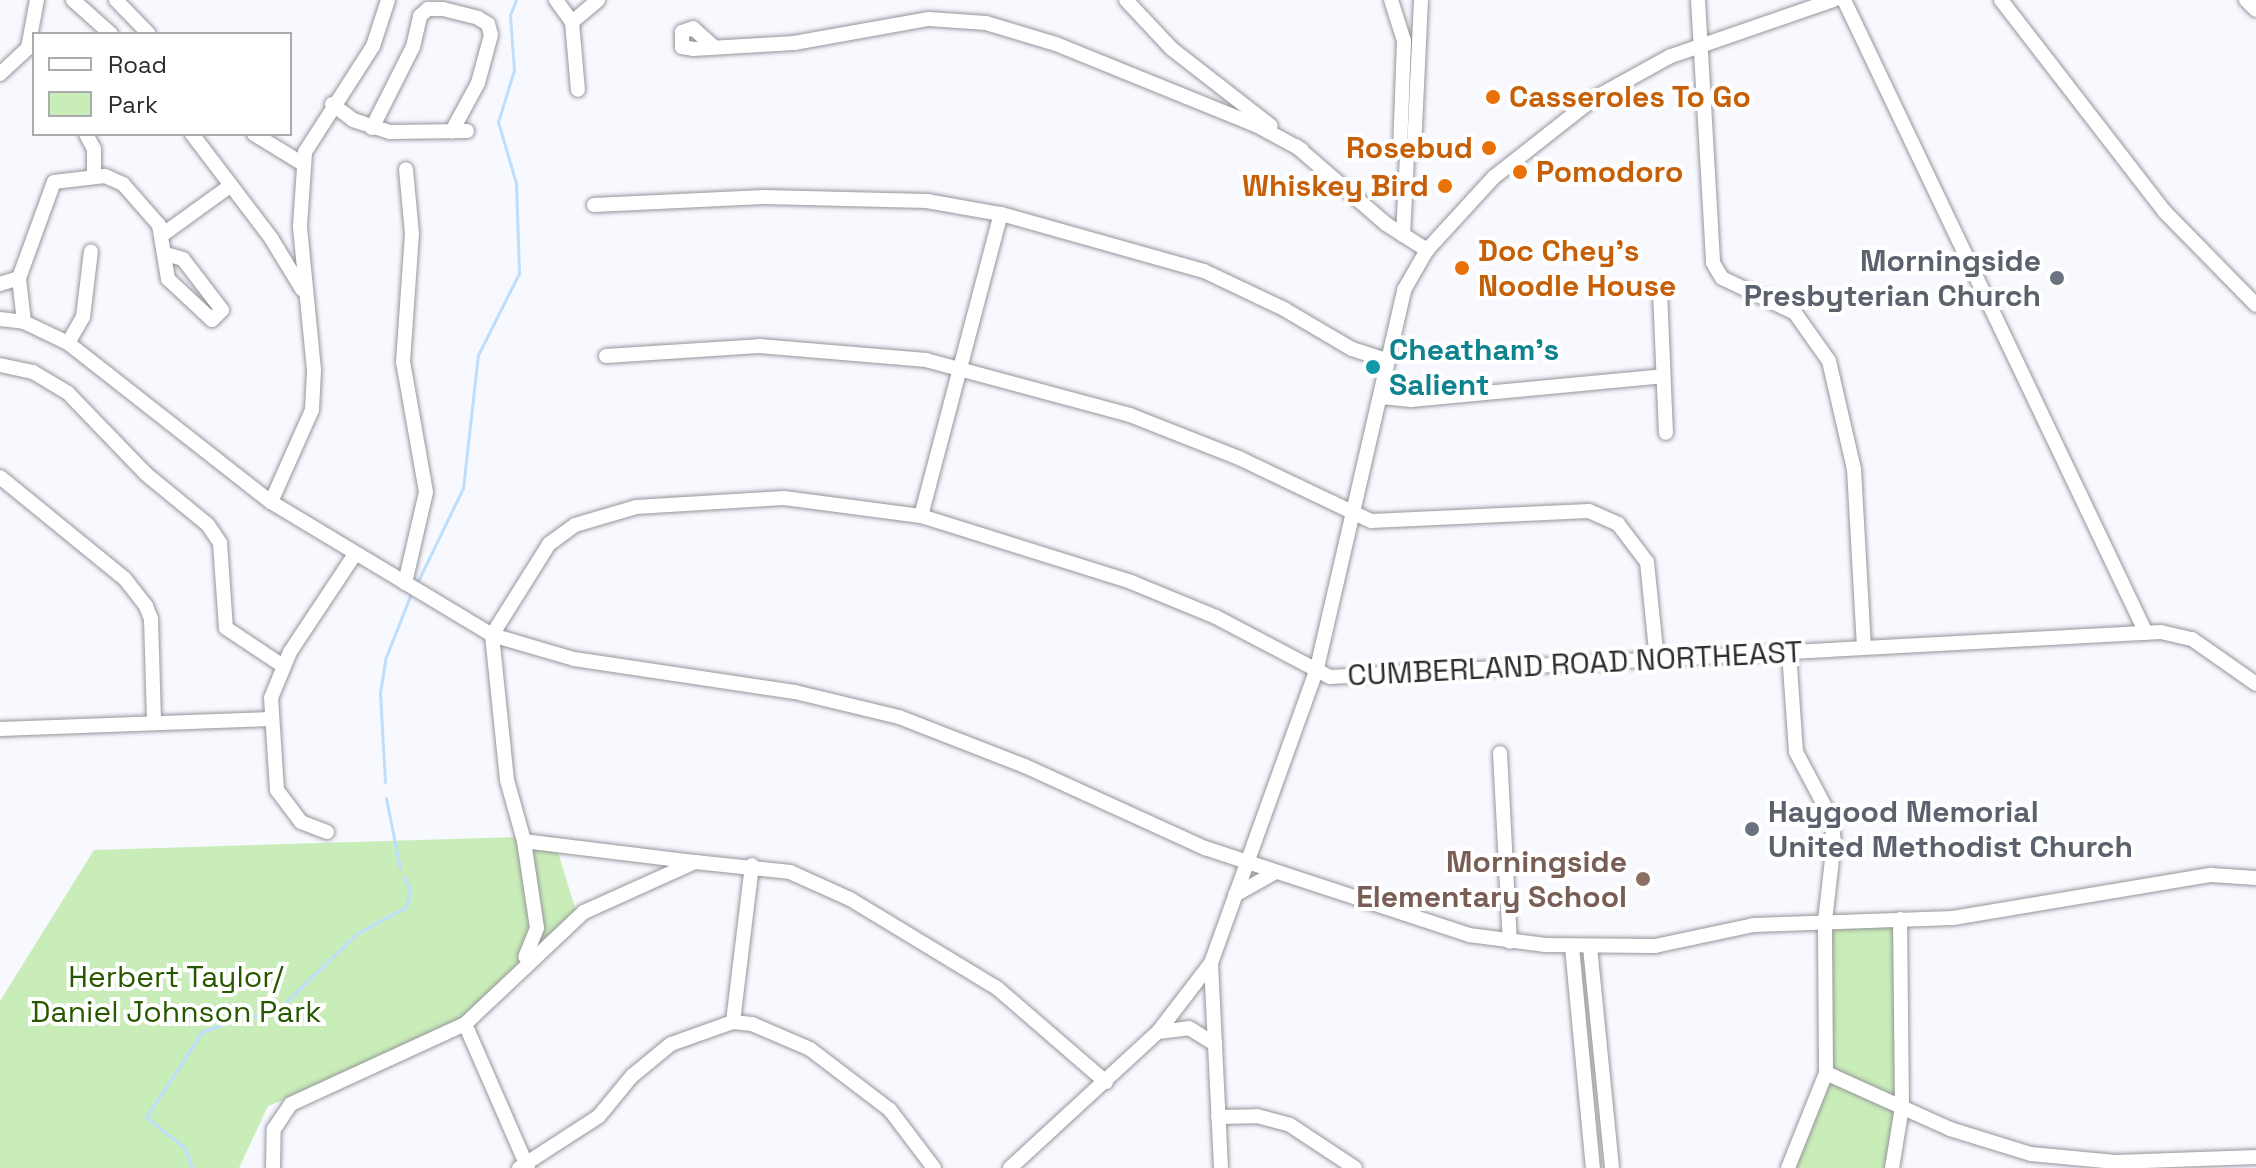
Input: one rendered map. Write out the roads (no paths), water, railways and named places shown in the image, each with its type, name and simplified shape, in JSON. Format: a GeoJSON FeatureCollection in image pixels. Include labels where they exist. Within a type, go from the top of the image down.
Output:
{"type":"FeatureCollection","features":[{"type":"Feature","properties":{"kind":"street"},"geometry":{"type":"LineString","coordinates":[[0,74],[28,48],[37,0]]}},
{"type":"Feature","properties":{"kind":"street"},"geometry":{"type":"LineString","coordinates":[[73,0],[109,32]]}},
{"type":"Feature","properties":{"kind":"street"},"geometry":{"type":"LineString","coordinates":[[116,0],[147,32]]}},
{"type":"Feature","properties":{"kind":"street"},"geometry":{"type":"LineString","coordinates":[[271,502],[312,410],[314,370],[304,293],[303,164],[332,104],[373,46],[388,0]]}},
{"type":"Feature","properties":{"kind":"street"},"geometry":{"type":"LineString","coordinates":[[556,0],[572,22],[578,90]]}},
{"type":"Feature","properties":{"kind":"street"},"geometry":{"type":"LineString","coordinates":[[572,22],[598,0]]}},
{"type":"Feature","properties":{"kind":"street"},"geometry":{"type":"LineString","coordinates":[[1126,0],[1172,49],[1302,150],[1403,235],[1427,250]]}},
{"type":"Feature","properties":{"kind":"street"},"geometry":{"type":"LineString","coordinates":[[1391,0],[1402,33],[1400,148],[1407,157]]}},
{"type":"Feature","properties":{"kind":"street"},"geometry":{"type":"LineString","coordinates":[[1403,235],[1407,157],[1414,149],[1421,0]]}},
{"type":"Feature","properties":{"kind":"street"},"geometry":{"type":"LineString","coordinates":[[1698,0],[1713,263],[1722,278],[1795,313],[1829,361],[1854,469],[1864,648]]}},
{"type":"Feature","properties":{"kind":"street"},"geometry":{"type":"LineString","coordinates":[[1010,1168],[1158,1032],[1211,963],[1317,668],[1404,290],[1427,250],[1494,177],[1556,124],[1628,78],[1701,46],[1834,0]]}},
{"type":"Feature","properties":{"kind":"street"},"geometry":{"type":"LineString","coordinates":[[1844,0],[2146,633]]}},
{"type":"Feature","properties":{"kind":"street"},"geometry":{"type":"LineString","coordinates":[[2001,0],[2165,212],[2256,305]]}},
{"type":"Feature","properties":{"kind":"street"},"geometry":{"type":"LineString","coordinates":[[2246,0],[2256,10]]}},
{"type":"Feature","properties":{"kind":"street"},"geometry":{"type":"LineString","coordinates":[[332,104],[372,128],[419,135],[460,131],[491,35],[488,24],[478,18],[443,9],[428,9],[420,16],[413,47],[372,128]]}},
{"type":"Feature","properties":{"kind":"street"},"geometry":{"type":"LineString","coordinates":[[714,47],[794,43],[917,20],[986,23],[1056,44],[1258,126],[1302,150]]}},
{"type":"Feature","properties":{"kind":"street"},"geometry":{"type":"LineString","coordinates":[[1402,33],[1419,32]]}},
{"type":"Feature","properties":{"kind":"street"},"geometry":{"type":"LineString","coordinates":[[87,136],[94,149],[94,177]]}},
{"type":"Feature","properties":{"kind":"street"},"geometry":{"type":"LineString","coordinates":[[193,136],[304,293]]}},
{"type":"Feature","properties":{"kind":"street"},"geometry":{"type":"LineString","coordinates":[[257,136],[303,164]]}},
{"type":"Feature","properties":{"kind":"street"},"geometry":{"type":"LineString","coordinates":[[405,583],[426,492],[403,362],[412,234],[406,169]]}},
{"type":"Feature","properties":{"kind":"street"},"geometry":{"type":"LineString","coordinates":[[24,322],[19,278],[48,188],[63,179],[94,177],[123,184],[162,235],[168,279],[212,320],[222,310],[183,259],[166,254]]}},
{"type":"Feature","properties":{"kind":"street"},"geometry":{"type":"LineString","coordinates":[[162,235],[230,186]]}},
{"type":"Feature","properties":{"kind":"street"},"geometry":{"type":"LineString","coordinates":[[594,205],[764,197],[927,201],[1001,214],[1204,271],[1284,309],[1352,349],[1388,361]]}},
{"type":"Feature","properties":{"kind":"street"},"geometry":{"type":"LineString","coordinates":[[921,516],[1001,214]]}},
{"type":"Feature","properties":{"kind":"street"},"geometry":{"type":"LineString","coordinates":[[68,343],[83,317],[91,251]]}},
{"type":"Feature","properties":{"kind":"street"},"geometry":{"type":"LineString","coordinates":[[0,284],[19,278]]}},
{"type":"Feature","properties":{"kind":"street"},"geometry":{"type":"LineString","coordinates":[[1660,291],[1666,433]]}},
{"type":"Feature","properties":{"kind":"street"},"geometry":{"type":"LineString","coordinates":[[0,319],[24,322],[68,343],[271,502],[492,635],[574,659],[795,692],[899,717],[1246,862],[1436,926],[1510,942],[1572,947],[1655,946],[1754,925],[1991,914],[2211,875],[2256,878]]}},
{"type":"Feature","properties":{"kind":"street"},"geometry":{"type":"LineString","coordinates":[[606,356],[759,346],[841,349],[961,367],[1130,415],[1371,521],[1572,509],[1606,517],[1630,534],[1647,562],[1657,660]]}},
{"type":"Feature","properties":{"kind":"street"},"geometry":{"type":"LineString","coordinates":[[0,365],[33,372],[68,393],[146,474],[208,525],[220,543],[226,628],[283,666]]}},
{"type":"Feature","properties":{"kind":"street"},"geometry":{"type":"LineString","coordinates":[[1381,397],[1411,400],[1663,376]]}},
{"type":"Feature","properties":{"kind":"street"},"geometry":{"type":"LineString","coordinates":[[0,477],[125,579],[146,606],[151,619],[154,720]]}},
{"type":"Feature","properties":{"kind":"street","name":"CUMBERLAND ROAD NORTHEAST"},"geometry":{"type":"LineString","coordinates":[[492,635],[549,544],[575,525],[603,515],[715,499],[784,498],[921,516],[1131,582],[1317,668],[1330,677],[2146,633],[2192,639],[2256,684]]}},
{"type":"Feature","properties":{"kind":"street"},"geometry":{"type":"LineString","coordinates":[[327,832],[301,822],[277,790],[271,698],[283,666],[355,554]]}},
{"type":"Feature","properties":{"kind":"street"},"geometry":{"type":"LineString","coordinates":[[492,635],[507,780],[524,841],[537,928],[518,970]]}},
{"type":"Feature","properties":{"kind":"street"},"geometry":{"type":"LineString","coordinates":[[1788,1168],[1826,1073],[1825,921],[1833,828],[1796,752],[1789,652]]}},
{"type":"Feature","properties":{"kind":"street"},"geometry":{"type":"LineString","coordinates":[[0,729],[154,720],[271,719]]}},
{"type":"Feature","properties":{"kind":"street"},"geometry":{"type":"LineString","coordinates":[[1500,753],[1510,942]]}},
{"type":"Feature","properties":{"kind":"street"},"geometry":{"type":"LineString","coordinates":[[524,841],[695,862],[752,865],[817,884],[919,937],[997,988],[1106,1082]]}},
{"type":"Feature","properties":{"kind":"street"},"geometry":{"type":"LineString","coordinates":[[273,1168],[274,1129],[291,1104],[465,1024],[518,970],[584,912],[695,862]]}},
{"type":"Feature","properties":{"kind":"street"},"geometry":{"type":"LineString","coordinates":[[733,1022],[752,865]]}},
{"type":"Feature","properties":{"kind":"street"},"geometry":{"type":"LineString","coordinates":[[1235,895],[1276,872]]}},
{"type":"Feature","properties":{"kind":"street"},"geometry":{"type":"LineString","coordinates":[[1892,1168],[1902,1107],[1900,919]]}},
{"type":"Feature","properties":{"kind":"street"},"geometry":{"type":"LineString","coordinates":[[1572,947],[1593,1168]]}},
{"type":"Feature","properties":{"kind":"street"},"geometry":{"type":"LineString","coordinates":[[1590,947],[1612,1168]]}},
{"type":"Feature","properties":{"kind":"street"},"geometry":{"type":"LineString","coordinates":[[1211,963],[1221,1168]]}},
{"type":"Feature","properties":{"kind":"street"},"geometry":{"type":"LineString","coordinates":[[465,1024],[524,1167],[599,1116],[632,1076],[671,1044],[733,1022],[752,1024],[810,1049],[890,1110],[934,1168]]}},
{"type":"Feature","properties":{"kind":"street"},"geometry":{"type":"LineString","coordinates":[[1158,1032],[1189,1028],[1215,1044]]}},
{"type":"Feature","properties":{"kind":"street"},"geometry":{"type":"LineString","coordinates":[[1826,1073],[1988,1143],[2074,1164],[2255,1161]]}},
{"type":"Feature","properties":{"kind":"street"},"geometry":{"type":"LineString","coordinates":[[1587,1107],[1605,1106]]}},
{"type":"Feature","properties":{"kind":"street"},"geometry":{"type":"LineString","coordinates":[[1218,1117],[1257,1116],[1290,1125],[1355,1168]]}},
{"type":"Feature","properties":{"kind":"waterway"},"geometry":{"type":"LineString","coordinates":[[418,581],[463,488],[478,355],[519,273],[516,183],[498,122],[514,70],[510,15],[516,0]]}},
{"type":"Feature","properties":{"kind":"waterway"},"geometry":{"type":"LineString","coordinates":[[385,782],[380,693],[386,657],[410,596]]}},
{"type":"Feature","properties":{"kind":"waterway"},"geometry":{"type":"LineString","coordinates":[[386,798],[400,869]]}},
{"type":"Feature","properties":{"kind":"waterway"},"geometry":{"type":"LineString","coordinates":[[192,1168],[185,1148],[146,1117],[202,1032],[244,1016],[265,1016],[282,1006],[356,934],[406,907],[410,889],[404,877]]}},
{"type":"Feature","properties":{"kind":"place","name":"Casseroles To Go"},"geometry":{"type":"Point","coordinates":[1493,97]}},
{"type":"Feature","properties":{"kind":"place","name":"Rosebud"},"geometry":{"type":"Point","coordinates":[1489,148]}},
{"type":"Feature","properties":{"kind":"place","name":"Pomodoro"},"geometry":{"type":"Point","coordinates":[1520,172]}},
{"type":"Feature","properties":{"kind":"place","name":"Whiskey Bird"},"geometry":{"type":"Point","coordinates":[1445,186]}},
{"type":"Feature","properties":{"kind":"place","name":"Doc Chey's Noodle House"},"geometry":{"type":"Point","coordinates":[1462,268]}},
{"type":"Feature","properties":{"kind":"place","name":"Morningside Presbyterian Church"},"geometry":{"type":"Point","coordinates":[2057,278]}},
{"type":"Feature","properties":{"kind":"place","name":"Cheatham's Salient"},"geometry":{"type":"Point","coordinates":[1373,367]}},
{"type":"Feature","properties":{"kind":"place","name":"Haygood Memorial United Methodist Church"},"geometry":{"type":"Point","coordinates":[1752,829]}},
{"type":"Feature","properties":{"kind":"place","name":"Morningside Elementary School"},"geometry":{"type":"Point","coordinates":[1643,879]}},
{"type":"Feature","properties":{"kind":"park label","name":"Herbert Taylor/ Daniel Johnson Park"},"geometry":{"type":"Point","coordinates":[176,994]}}]}
